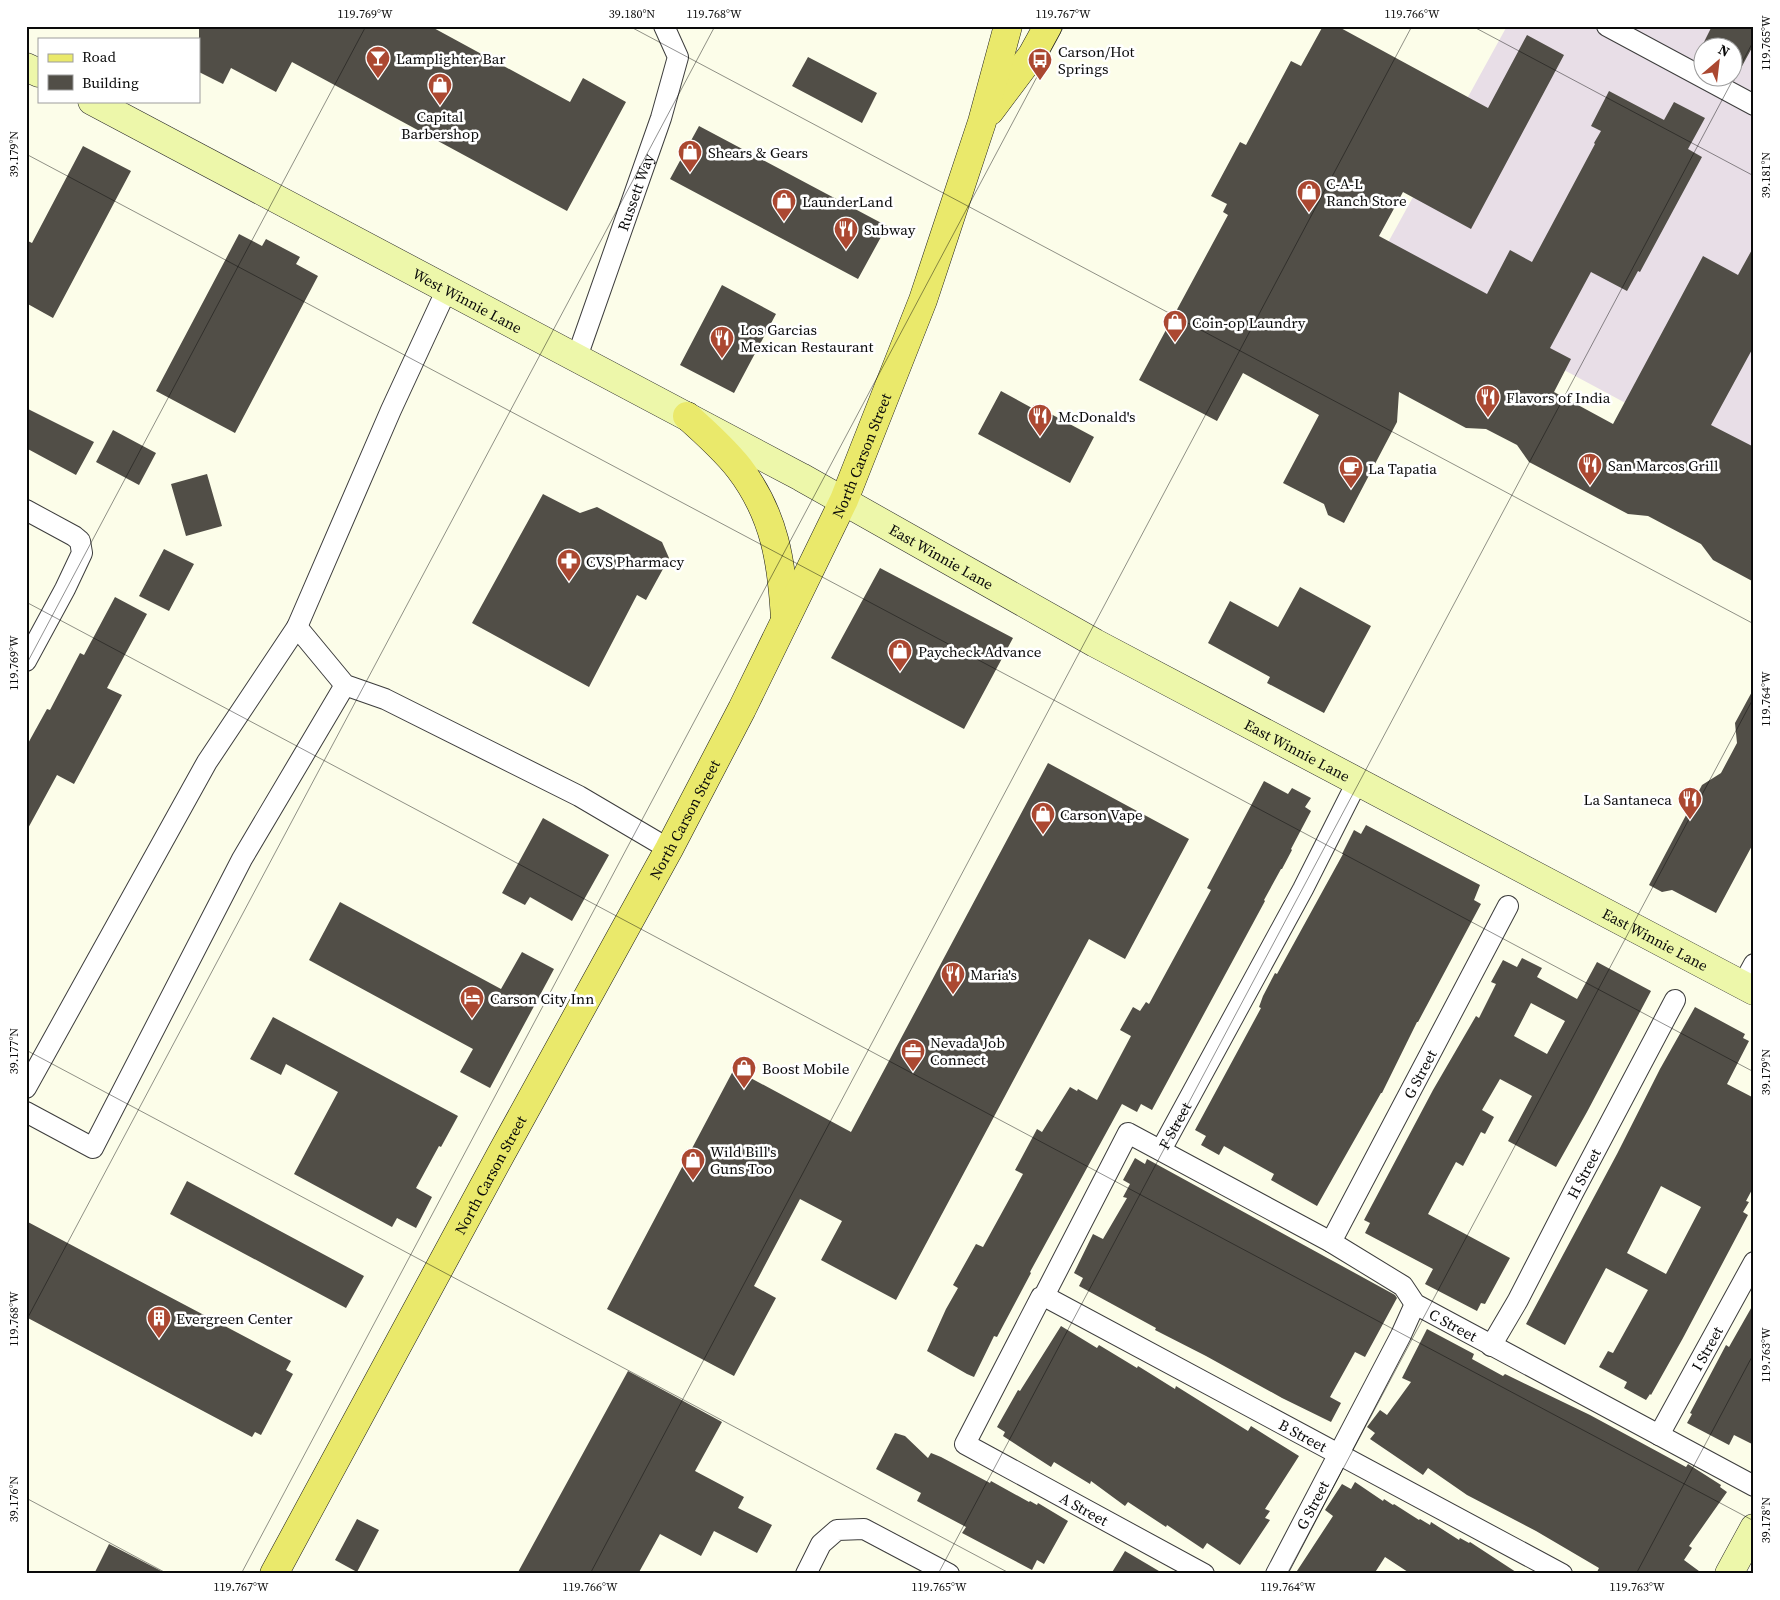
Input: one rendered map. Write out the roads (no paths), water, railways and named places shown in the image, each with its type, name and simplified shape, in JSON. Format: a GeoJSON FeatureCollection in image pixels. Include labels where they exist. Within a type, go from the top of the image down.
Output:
{"type":"FeatureCollection","features":[{"type":"Feature","properties":{"kind":"main road","name":"North Carson Street"},"geometry":{"type":"LineString","coordinates":[[274,1574],[669,849],[742,709],[844,500],[923,300],[982,122],[1008,26]]}},
{"type":"Feature","properties":{"kind":"main road"},"geometry":{"type":"LineString","coordinates":[[982,122],[1032,55],[1048,26]]}},
{"type":"Feature","properties":{"kind":"main road"},"geometry":{"type":"LineString","coordinates":[[687,416],[738,467],[766,513],[777,547],[781,570],[785,622]]}},
{"type":"Feature","properties":{"kind":"street","name":"Russett Way"},"geometry":{"type":"LineString","coordinates":[[577,357],[661,118],[678,57],[664,26]]}},
{"type":"Feature","properties":{"kind":"street"},"geometry":{"type":"LineString","coordinates":[[1607,26],[1754,105]]}},
{"type":"Feature","properties":{"kind":"street","name":"West Winnie Lane"},"geometry":{"type":"LineString","coordinates":[[94,102],[844,500]]}},
{"type":"Feature","properties":{"kind":"street"},"geometry":{"type":"LineString","coordinates":[[26,1088],[207,762],[297,627],[391,410],[447,289]]}},
{"type":"Feature","properties":{"kind":"street","name":"East Winnie Lane"},"geometry":{"type":"LineString","coordinates":[[844,500],[1088,639],[1357,782],[1750,981]]}},
{"type":"Feature","properties":{"kind":"street"},"geometry":{"type":"LineString","coordinates":[[26,510],[74,536],[80,541],[82,553],[26,661]]}},
{"type":"Feature","properties":{"kind":"street"},"geometry":{"type":"LineString","coordinates":[[297,627],[345,685],[385,699],[579,796],[669,849]]}},
{"type":"Feature","properties":{"kind":"street"},"geometry":{"type":"LineString","coordinates":[[26,1112],[93,1148],[242,859],[345,685]]}},
{"type":"Feature","properties":{"kind":"street","name":"F Street"},"geometry":{"type":"LineString","coordinates":[[965,1444],[1128,1133],[1161,1150],[1303,889],[1357,782]]}},
{"type":"Feature","properties":{"kind":"street","name":"G Street"},"geometry":{"type":"LineString","coordinates":[[1331,1242],[1508,906]]}},
{"type":"Feature","properties":{"kind":"street","name":"H Street"},"geometry":{"type":"LineString","coordinates":[[1491,1346],[1518,1300],[1572,1193],[1675,1000]]}},
{"type":"Feature","properties":{"kind":"street","name":"C Street"},"geometry":{"type":"LineString","coordinates":[[1161,1150],[1331,1242],[1403,1286],[1415,1304],[1754,1486]]}},
{"type":"Feature","properties":{"kind":"street","name":"I Street"},"geometry":{"type":"LineString","coordinates":[[1659,1435],[1754,1262]]}},
{"type":"Feature","properties":{"kind":"street","name":"B Street"},"geometry":{"type":"LineString","coordinates":[[1044,1296],[1562,1574]]}},
{"type":"Feature","properties":{"kind":"street","name":"G Street"},"geometry":{"type":"LineString","coordinates":[[1276,1574],[1401,1336],[1415,1304]]}},
{"type":"Feature","properties":{"kind":"street","name":"A Street"},"geometry":{"type":"LineString","coordinates":[[965,1444],[1204,1574]]}},
{"type":"Feature","properties":{"kind":"street"},"geometry":{"type":"LineString","coordinates":[[1729,1574],[1754,1528]]}},
{"type":"Feature","properties":{"kind":"street"},"geometry":{"type":"LineString","coordinates":[[806,1574],[822,1544],[837,1530],[864,1529],[949,1574]]}},
{"type":"Feature","properties":{"kind":"place","name":"Lamplighter Bar"},"geometry":{"type":"Point","coordinates":[378,79]}},
{"type":"Feature","properties":{"kind":"place","name":"Carson/Hot Springs"},"geometry":{"type":"Point","coordinates":[1040,81]}},
{"type":"Feature","properties":{"kind":"place","name":"Capital Barbershop"},"geometry":{"type":"Point","coordinates":[440,106]}},
{"type":"Feature","properties":{"kind":"place","name":"Shears & Gears"},"geometry":{"type":"Point","coordinates":[690,173]}},
{"type":"Feature","properties":{"kind":"place","name":"C-A-L Ranch Store"},"geometry":{"type":"Point","coordinates":[1309,213]}},
{"type":"Feature","properties":{"kind":"place","name":"LaunderLand"},"geometry":{"type":"Point","coordinates":[784,222]}},
{"type":"Feature","properties":{"kind":"place","name":"Subway"},"geometry":{"type":"Point","coordinates":[846,250]}},
{"type":"Feature","properties":{"kind":"place","name":"Coin-op Laundry"},"geometry":{"type":"Point","coordinates":[1175,343]}},
{"type":"Feature","properties":{"kind":"place","name":"Los Garcias Mexican Restaurant"},"geometry":{"type":"Point","coordinates":[722,359]}},
{"type":"Feature","properties":{"kind":"place","name":"Flavors of India"},"geometry":{"type":"Point","coordinates":[1488,418]}},
{"type":"Feature","properties":{"kind":"place","name":"McDonald's"},"geometry":{"type":"Point","coordinates":[1040,437]}},
{"type":"Feature","properties":{"kind":"place","name":"San Marcos Grill"},"geometry":{"type":"Point","coordinates":[1590,486]}},
{"type":"Feature","properties":{"kind":"place","name":"La Tapatia"},"geometry":{"type":"Point","coordinates":[1351,489]}},
{"type":"Feature","properties":{"kind":"place","name":"CVS Pharmacy"},"geometry":{"type":"Point","coordinates":[569,582]}},
{"type":"Feature","properties":{"kind":"place","name":"Paycheck Advance"},"geometry":{"type":"Point","coordinates":[900,672]}},
{"type":"Feature","properties":{"kind":"place","name":"La Santaneca"},"geometry":{"type":"Point","coordinates":[1690,820]}},
{"type":"Feature","properties":{"kind":"place","name":"Carson Vape"},"geometry":{"type":"Point","coordinates":[1043,835]}},
{"type":"Feature","properties":{"kind":"place","name":"Maria's"},"geometry":{"type":"Point","coordinates":[953,995]}},
{"type":"Feature","properties":{"kind":"place","name":"Carson City Inn"},"geometry":{"type":"Point","coordinates":[472,1019]}},
{"type":"Feature","properties":{"kind":"place","name":"Nevada Job Connect"},"geometry":{"type":"Point","coordinates":[913,1072]}},
{"type":"Feature","properties":{"kind":"place","name":"Boost Mobile"},"geometry":{"type":"Point","coordinates":[744,1089]}},
{"type":"Feature","properties":{"kind":"place","name":"Wild Bill's Guns Too"},"geometry":{"type":"Point","coordinates":[693,1181]}},
{"type":"Feature","properties":{"kind":"place","name":"Evergreen Center"},"geometry":{"type":"Point","coordinates":[159,1339]}}]}
